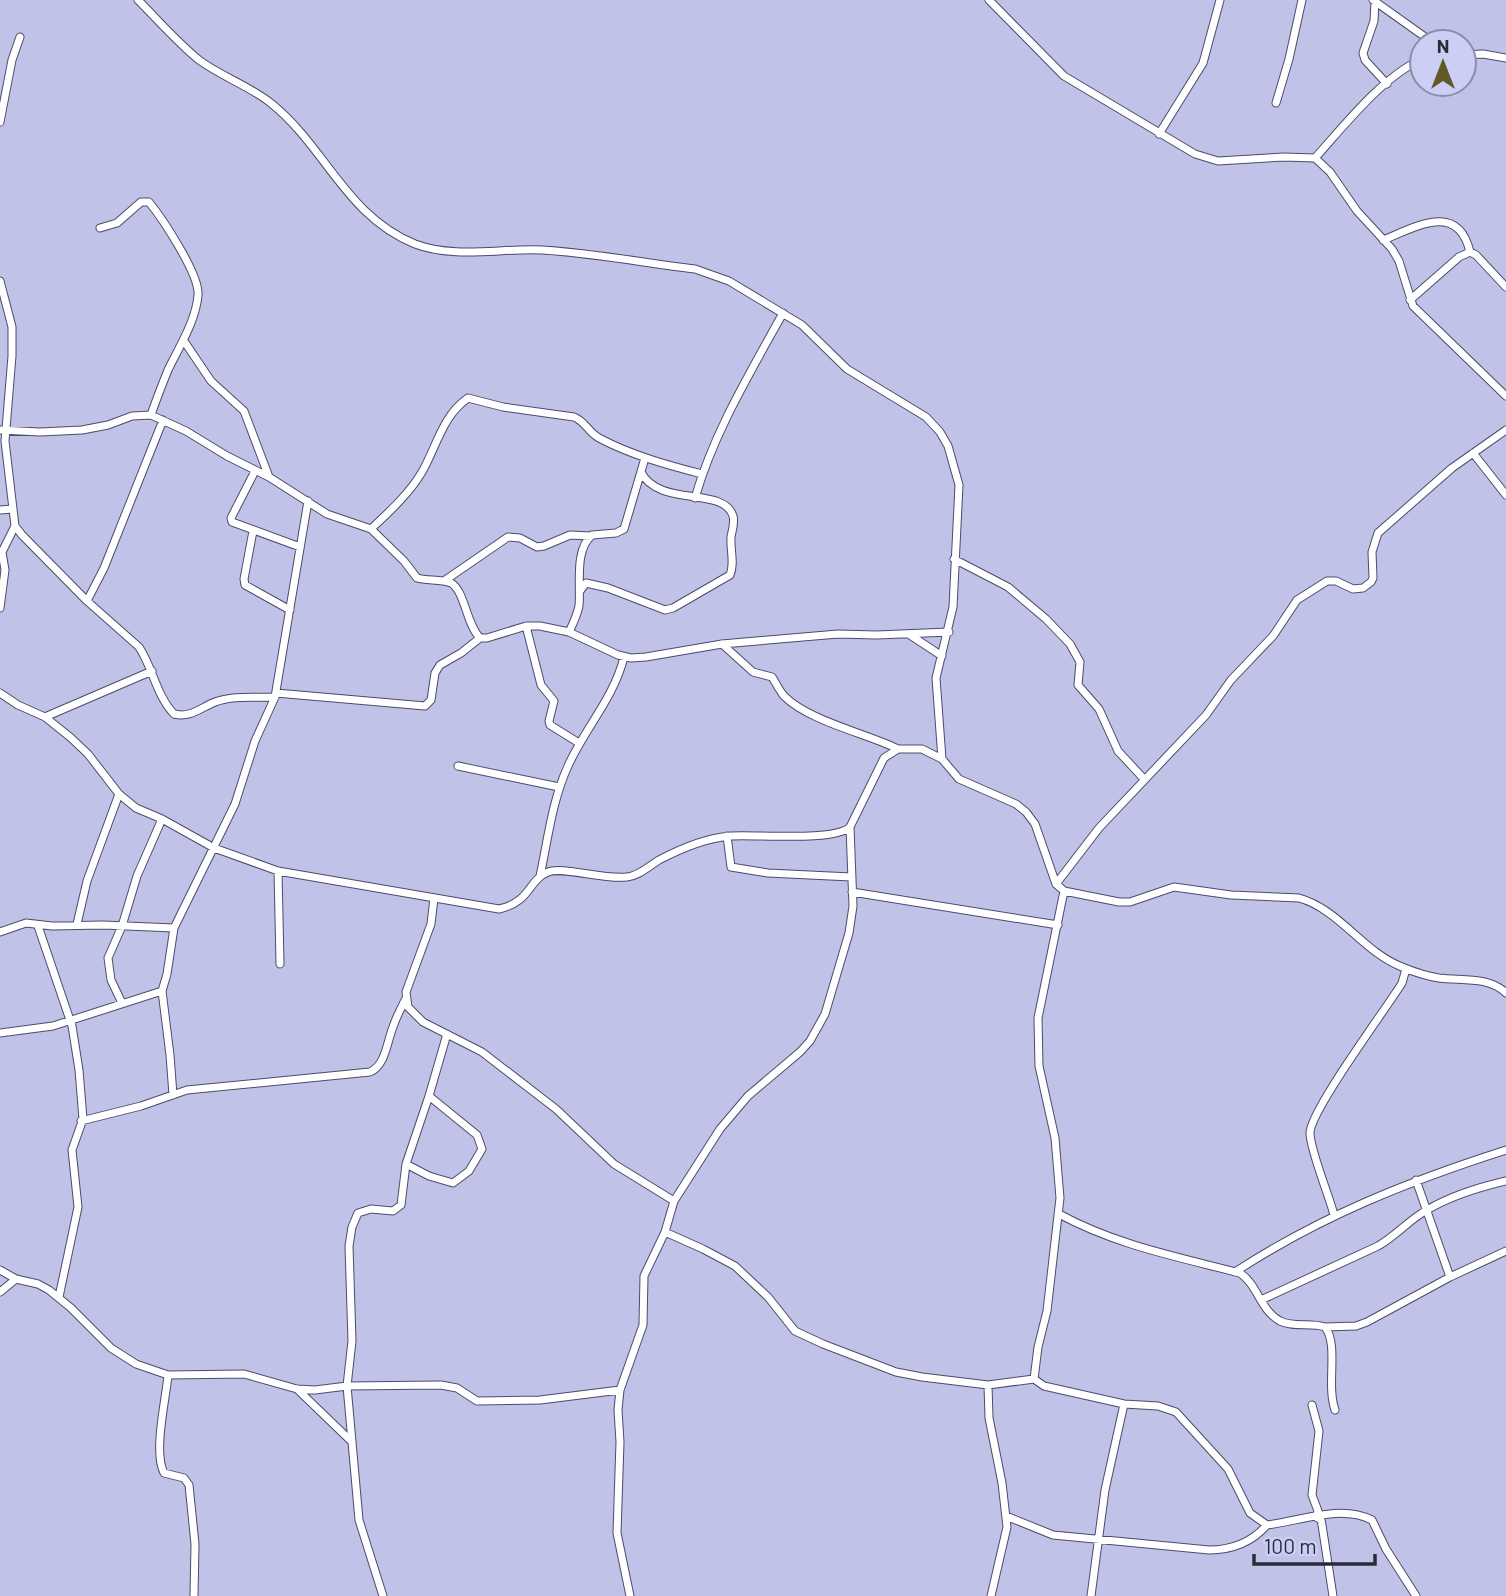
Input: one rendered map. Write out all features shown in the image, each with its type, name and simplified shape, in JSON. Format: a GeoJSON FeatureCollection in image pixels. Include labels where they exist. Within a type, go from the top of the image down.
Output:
{"type":"FeatureCollection","features":[{"type":"Feature","properties":{"kind":"street"},"geometry":{"type":"LineString","coordinates":[[138,0],[199,59],[280,111],[299,131],[344,190],[369,216],[393,233],[417,244],[446,251],[542,250],[695,268],[729,281],[802,325],[847,369],[926,417],[940,432],[953,460],[959,485],[955,579],[949,632],[936,688],[942,759]]}},
{"type":"Feature","properties":{"kind":"street"},"geometry":{"type":"LineString","coordinates":[[989,0],[1064,76],[1195,154],[1219,161],[1284,156],[1315,158],[1330,172],[1357,211],[1399,261],[1410,300],[1418,312],[1506,396]]}},
{"type":"Feature","properties":{"kind":"street"},"geometry":{"type":"LineString","coordinates":[[1159,134],[1203,63],[1220,0]]}},
{"type":"Feature","properties":{"kind":"street"},"geometry":{"type":"LineString","coordinates":[[1276,103],[1302,0]]}},
{"type":"Feature","properties":{"kind":"street"},"geometry":{"type":"LineString","coordinates":[[1374,1],[1412,28]]}},
{"type":"Feature","properties":{"kind":"street"},"geometry":{"type":"LineString","coordinates":[[1374,1],[1374,21],[1364,57],[1387,84]]}},
{"type":"Feature","properties":{"kind":"street"},"geometry":{"type":"LineString","coordinates":[[0,121],[12,60],[20,37]]}},
{"type":"Feature","properties":{"kind":"street"},"geometry":{"type":"LineString","coordinates":[[1478,54],[1506,58]]}},
{"type":"Feature","properties":{"kind":"street"},"geometry":{"type":"LineString","coordinates":[[1315,158],[1361,106],[1408,66]]}},
{"type":"Feature","properties":{"kind":"street"},"geometry":{"type":"LineString","coordinates":[[100,228],[117,223],[143,201],[151,204],[195,278],[199,295],[184,341],[151,415]]}},
{"type":"Feature","properties":{"kind":"street"},"geometry":{"type":"LineString","coordinates":[[1383,240],[1441,221],[1459,228],[1470,252],[1506,287]]}},
{"type":"Feature","properties":{"kind":"street"},"geometry":{"type":"LineString","coordinates":[[1410,300],[1459,257],[1470,252]]}},
{"type":"Feature","properties":{"kind":"street"},"geometry":{"type":"LineString","coordinates":[[0,281],[12,327],[12,356],[3,430],[15,526],[87,601],[139,647],[165,702],[177,715],[196,712],[227,699],[276,695],[425,706],[431,700],[435,673],[440,665],[480,638],[526,626],[540,625],[569,632],[624,657],[646,657],[722,644],[838,634],[949,632]]}},
{"type":"Feature","properties":{"kind":"street"},"geometry":{"type":"LineString","coordinates":[[695,498],[702,474],[729,411],[783,313]]}},
{"type":"Feature","properties":{"kind":"street"},"geometry":{"type":"LineString","coordinates":[[184,341],[211,381],[244,411],[268,477]]}},
{"type":"Feature","properties":{"kind":"street"},"geometry":{"type":"LineString","coordinates":[[371,530],[396,506],[420,475],[443,426],[457,407],[468,398],[513,409],[574,417],[580,419],[598,438],[645,458],[702,474]]}},
{"type":"Feature","properties":{"kind":"street"},"geometry":{"type":"LineString","coordinates":[[3,430],[82,430],[108,425],[132,416],[151,415],[163,420],[268,477],[327,514],[371,530],[404,561],[413,575],[421,580],[453,584],[480,638]]}},
{"type":"Feature","properties":{"kind":"street"},"geometry":{"type":"LineString","coordinates":[[87,601],[100,577],[163,420]]}},
{"type":"Feature","properties":{"kind":"street"},"geometry":{"type":"LineString","coordinates":[[1056,884],[1099,828],[1206,715],[1231,680],[1273,636],[1297,600],[1327,581],[1336,581],[1353,589],[1363,588],[1371,582],[1372,552],[1378,533],[1452,468],[1506,430]]}},
{"type":"Feature","properties":{"kind":"street"},"geometry":{"type":"LineString","coordinates":[[1473,453],[1506,495]]}},
{"type":"Feature","properties":{"kind":"street"},"geometry":{"type":"LineString","coordinates":[[444,582],[508,537],[520,538],[537,547],[570,535],[591,536],[616,533],[624,529],[645,458]]}},
{"type":"Feature","properties":{"kind":"street"},"geometry":{"type":"LineString","coordinates":[[255,471],[231,517],[235,524],[300,547]]}},
{"type":"Feature","properties":{"kind":"street"},"geometry":{"type":"LineString","coordinates":[[580,591],[586,583],[598,584],[665,610],[727,577],[732,569],[731,540],[734,518],[730,510],[712,499],[695,498],[651,486],[641,472]]}},
{"type":"Feature","properties":{"kind":"street"},"geometry":{"type":"LineString","coordinates":[[173,1095],[162,991],[174,928],[235,804],[255,741],[276,695],[308,501]]}},
{"type":"Feature","properties":{"kind":"street"},"geometry":{"type":"LineString","coordinates":[[0,510],[12,509]]}},
{"type":"Feature","properties":{"kind":"street"},"geometry":{"type":"LineString","coordinates":[[0,608],[5,570],[2,552],[15,526]]}},
{"type":"Feature","properties":{"kind":"street"},"geometry":{"type":"LineString","coordinates":[[253,531],[245,585],[290,610]]}},
{"type":"Feature","properties":{"kind":"street"},"geometry":{"type":"LineString","coordinates":[[569,632],[578,610],[581,559],[591,536]]}},
{"type":"Feature","properties":{"kind":"street"},"geometry":{"type":"LineString","coordinates":[[954,559],[989,575],[1016,593],[1070,644],[1080,662],[1078,685],[1099,709],[1122,756],[1144,779]]}},
{"type":"Feature","properties":{"kind":"street"},"geometry":{"type":"LineString","coordinates":[[526,626],[541,685],[554,701],[550,725],[579,743]]}},
{"type":"Feature","properties":{"kind":"street"},"geometry":{"type":"LineString","coordinates":[[909,634],[942,656]]}},
{"type":"Feature","properties":{"kind":"street"},"geometry":{"type":"LineString","coordinates":[[722,644],[753,672],[772,677],[781,693],[792,702],[838,727],[898,748],[922,749],[942,759],[959,779],[1016,804],[1035,824],[1056,884],[1064,891],[1119,902],[1130,902],[1174,887],[1231,895],[1309,900],[1371,951],[1406,969],[1437,978],[1488,982],[1506,993]]}},
{"type":"Feature","properties":{"kind":"street"},"geometry":{"type":"LineString","coordinates":[[0,693],[18,705],[45,717],[71,737],[119,794],[136,808],[214,848],[278,871],[499,909],[525,897],[540,876],[559,787],[579,743],[615,685],[624,657]]}},
{"type":"Feature","properties":{"kind":"street"},"geometry":{"type":"LineString","coordinates":[[45,717],[152,671]]}},
{"type":"Feature","properties":{"kind":"street"},"geometry":{"type":"LineString","coordinates":[[540,876],[554,870],[601,878],[630,877],[691,846],[727,836],[824,835],[844,832],[850,827],[884,758],[898,748]]}},
{"type":"Feature","properties":{"kind":"street"},"geometry":{"type":"LineString","coordinates":[[458,766],[559,787]]}},
{"type":"Feature","properties":{"kind":"street"},"geometry":{"type":"LineString","coordinates":[[77,924],[87,881],[119,794]]}},
{"type":"Feature","properties":{"kind":"street"},"geometry":{"type":"LineString","coordinates":[[122,1003],[108,969],[111,949],[162,819]]}},
{"type":"Feature","properties":{"kind":"street"},"geometry":{"type":"LineString","coordinates":[[630,1596],[617,1534],[620,1390],[643,1325],[644,1276],[665,1232],[674,1201],[733,1112],[748,1096],[784,1068],[810,1041],[830,1002],[849,933],[853,906],[850,827]]}},
{"type":"Feature","properties":{"kind":"street"},"geometry":{"type":"LineString","coordinates":[[727,836],[731,867],[768,873],[851,877]]}},
{"type":"Feature","properties":{"kind":"street"},"geometry":{"type":"LineString","coordinates":[[278,871],[280,964]]}},
{"type":"Feature","properties":{"kind":"street"},"geometry":{"type":"LineString","coordinates":[[1034,1379],[1047,1311],[1059,1214],[1055,1138],[1041,1084],[1038,1037],[1041,997],[1064,891]]}},
{"type":"Feature","properties":{"kind":"street"},"geometry":{"type":"LineString","coordinates":[[852,892],[1058,925]]}},
{"type":"Feature","properties":{"kind":"street"},"geometry":{"type":"LineString","coordinates":[[80,1121],[187,1090],[348,1076],[375,1070],[382,1061],[405,1000],[431,924],[434,898]]}},
{"type":"Feature","properties":{"kind":"street"},"geometry":{"type":"LineString","coordinates":[[0,932],[23,923],[37,926],[77,924],[174,928]]}},
{"type":"Feature","properties":{"kind":"street"},"geometry":{"type":"LineString","coordinates":[[37,926],[70,1020],[79,1070],[83,1119],[80,1121],[72,1150],[78,1207],[59,1297]]}},
{"type":"Feature","properties":{"kind":"street"},"geometry":{"type":"LineString","coordinates":[[1334,1215],[1313,1150],[1311,1125],[1325,1099],[1402,983],[1406,969]]}},
{"type":"Feature","properties":{"kind":"street"},"geometry":{"type":"LineString","coordinates":[[0,1033],[53,1026],[162,991]]}},
{"type":"Feature","properties":{"kind":"street"},"geometry":{"type":"LineString","coordinates":[[405,1000],[414,1014],[424,1022],[482,1052],[499,1064],[556,1109],[614,1164],[674,1201]]}},
{"type":"Feature","properties":{"kind":"street"},"geometry":{"type":"LineString","coordinates":[[383,1596],[359,1520],[351,1441],[347,1386],[352,1341],[349,1273],[352,1227],[358,1213],[364,1210],[397,1210],[401,1205],[406,1164],[447,1034]]}},
{"type":"Feature","properties":{"kind":"street"},"geometry":{"type":"LineString","coordinates":[[406,1164],[429,1176],[453,1183],[469,1171],[482,1149],[477,1135],[429,1096]]}},
{"type":"Feature","properties":{"kind":"street"},"geometry":{"type":"LineString","coordinates":[[1235,1272],[1293,1236],[1334,1215],[1416,1180],[1506,1150]]}},
{"type":"Feature","properties":{"kind":"street"},"geometry":{"type":"LineString","coordinates":[[1416,1180],[1450,1277]]}},
{"type":"Feature","properties":{"kind":"street"},"geometry":{"type":"LineString","coordinates":[[1261,1300],[1395,1237],[1425,1211],[1471,1191],[1506,1181]]}},
{"type":"Feature","properties":{"kind":"street"},"geometry":{"type":"LineString","coordinates":[[1059,1214],[1122,1243],[1235,1272],[1249,1280],[1271,1313],[1282,1321],[1325,1327],[1356,1326],[1367,1322],[1450,1277],[1506,1251]]}},
{"type":"Feature","properties":{"kind":"street"},"geometry":{"type":"LineString","coordinates":[[665,1232],[735,1266],[768,1297],[795,1331],[896,1372],[988,1385],[1034,1379],[1044,1386],[1124,1404],[1158,1406],[1176,1412],[1228,1469],[1250,1513],[1267,1525]]}},
{"type":"Feature","properties":{"kind":"street"},"geometry":{"type":"LineString","coordinates":[[0,1269],[16,1279],[38,1283],[59,1297],[111,1348],[136,1364],[168,1375],[244,1374],[297,1389],[441,1385],[457,1388],[477,1401],[540,1400],[620,1390]]}},
{"type":"Feature","properties":{"kind":"street"},"geometry":{"type":"LineString","coordinates":[[0,1292],[16,1279]]}},
{"type":"Feature","properties":{"kind":"street"},"geometry":{"type":"LineString","coordinates":[[1325,1327],[1332,1338],[1330,1392],[1335,1410]]}},
{"type":"Feature","properties":{"kind":"street"},"geometry":{"type":"LineString","coordinates":[[168,1375],[160,1466],[164,1473],[184,1478],[189,1485],[195,1544],[194,1596]]}},
{"type":"Feature","properties":{"kind":"street"},"geometry":{"type":"LineString","coordinates":[[988,1385],[989,1418],[1006,1516],[1006,1536],[991,1596]]}},
{"type":"Feature","properties":{"kind":"street"},"geometry":{"type":"LineString","coordinates":[[297,1389],[351,1441]]}},
{"type":"Feature","properties":{"kind":"street"},"geometry":{"type":"LineString","coordinates":[[1091,1596],[1105,1490],[1124,1404]]}},
{"type":"Feature","properties":{"kind":"street"},"geometry":{"type":"LineString","coordinates":[[1312,1405],[1319,1431],[1312,1495],[1318,1511],[1316,1517]]}},
{"type":"Feature","properties":{"kind":"street"},"geometry":{"type":"LineString","coordinates":[[1006,1516],[1053,1535],[1174,1548],[1220,1550],[1253,1538],[1267,1525],[1346,1513],[1372,1520],[1386,1549],[1416,1596]]}},
{"type":"Feature","properties":{"kind":"street"},"geometry":{"type":"LineString","coordinates":[[1316,1517],[1321,1520],[1333,1596]]}}]}
